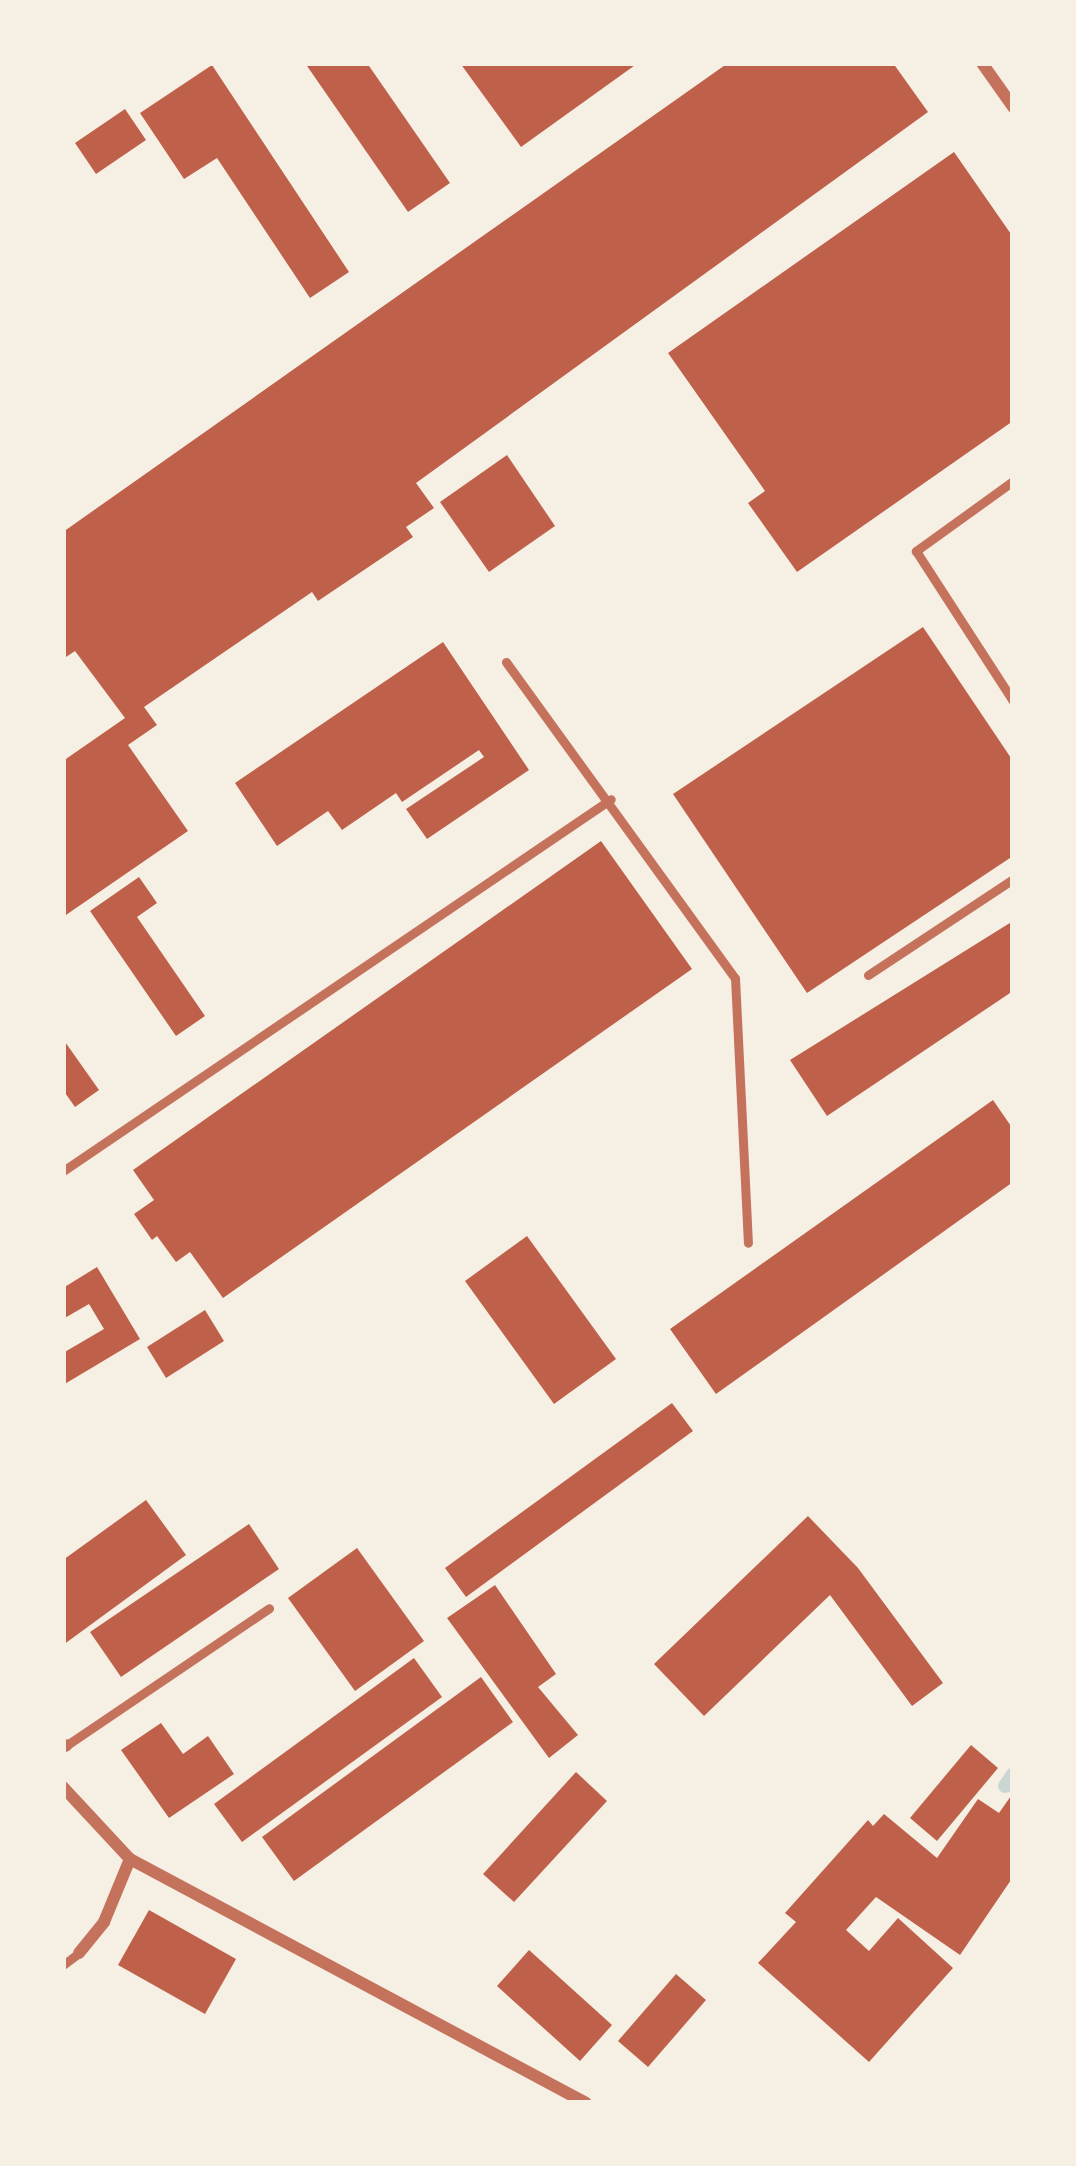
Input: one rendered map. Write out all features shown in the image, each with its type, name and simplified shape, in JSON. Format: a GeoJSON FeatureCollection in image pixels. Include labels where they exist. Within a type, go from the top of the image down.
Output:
{"type":"FeatureCollection","features":[{"type":"Feature","properties":{"kind":"street"},"geometry":{"type":"LineString","coordinates":[[982,63],[1013,107]]}},
{"type":"Feature","properties":{"kind":"street"},"geometry":{"type":"LineString","coordinates":[[63,1787],[130,1859],[586,2103]]}},
{"type":"Feature","properties":{"kind":"street"},"geometry":{"type":"LineString","coordinates":[[79,1953],[104,1922],[130,1859]]}},
{"type":"Feature","properties":{"kind":"lane"},"geometry":{"type":"LineString","coordinates":[[1013,482],[916,551],[1013,700]]}},
{"type":"Feature","properties":{"kind":"lane"},"geometry":{"type":"LineString","coordinates":[[506,662],[611,799],[735,978],[748,1243]]}},
{"type":"Feature","properties":{"kind":"lane"},"geometry":{"type":"LineString","coordinates":[[63,1171],[611,799]]}},
{"type":"Feature","properties":{"kind":"lane"},"geometry":{"type":"LineString","coordinates":[[868,975],[1013,879]]}},
{"type":"Feature","properties":{"kind":"lane"},"geometry":{"type":"LineString","coordinates":[[65,1746],[269,1608]]}},
{"type":"Feature","properties":{"kind":"lane"},"geometry":{"type":"LineString","coordinates":[[63,1965],[79,1953]]}},
{"type":"Feature","properties":{"kind":"building"},"geometry":{"type":"Polygon","coordinates":[[[305,63],[367,63],[450,183],[408,212],[305,63]]]}},
{"type":"Feature","properties":{"kind":"building"},"geometry":{"type":"Polygon","coordinates":[[[460,63],[638,63],[521,147],[460,63]]]}},
{"type":"Feature","properties":{"kind":"building"},"geometry":{"type":"Polygon","coordinates":[[[728,63],[893,63],[928,112],[416,483],[434,508],[406,527],[413,537],[318,601],[312,592],[144,707],[157,725],[128,745],[188,831],[63,917],[63,761],[125,718],[75,651],[63,659],[63,532],[728,63]]]}},
{"type":"Feature","properties":{"kind":"building"},"geometry":{"type":"Polygon","coordinates":[[[212,65],[349,272],[310,298],[217,158],[184,179],[140,113],[212,65]]]}},
{"type":"Feature","properties":{"kind":"building"},"geometry":{"type":"Polygon","coordinates":[[[125,109],[146,140],[96,174],[75,143],[125,109]]]}},
{"type":"Feature","properties":{"kind":"building"},"geometry":{"type":"Polygon","coordinates":[[[954,152],[1013,237],[1013,421],[797,572],[748,503],[765,491],[668,353],[954,152]]]}},
{"type":"Feature","properties":{"kind":"building"},"geometry":{"type":"Polygon","coordinates":[[[507,455],[555,526],[489,572],[440,502],[507,455]]]}},
{"type":"Feature","properties":{"kind":"building"},"geometry":{"type":"Polygon","coordinates":[[[923,627],[1013,761],[1013,856],[807,993],[673,794],[923,627]]]}},
{"type":"Feature","properties":{"kind":"building"},"geometry":{"type":"Polygon","coordinates":[[[443,642],[529,770],[427,839],[406,809],[484,757],[479,750],[402,802],[396,793],[342,830],[328,811],[277,846],[235,783],[443,642]]]}},
{"type":"Feature","properties":{"kind":"building"},"geometry":{"type":"Polygon","coordinates":[[[601,841],[692,969],[223,1298],[190,1252],[176,1262],[157,1236],[152,1240],[134,1214],[154,1200],[133,1170],[601,841]]]}},
{"type":"Feature","properties":{"kind":"building"},"geometry":{"type":"Polygon","coordinates":[[[139,877],[157,903],[137,917],[205,1016],[176,1036],[90,911],[139,877]]]}},
{"type":"Feature","properties":{"kind":"building"},"geometry":{"type":"Polygon","coordinates":[[[1013,921],[1013,991],[827,1116],[790,1060],[1013,921]]]}},
{"type":"Feature","properties":{"kind":"building"},"geometry":{"type":"Polygon","coordinates":[[[63,1039],[99,1090],[75,1107],[63,1090],[63,1039]]]}},
{"type":"Feature","properties":{"kind":"building"},"geometry":{"type":"Polygon","coordinates":[[[993,1100],[1013,1129],[1013,1182],[716,1394],[670,1329],[993,1100]]]}},
{"type":"Feature","properties":{"kind":"building"},"geometry":{"type":"Polygon","coordinates":[[[527,1236],[616,1359],[554,1404],[465,1281],[527,1236]]]}},
{"type":"Feature","properties":{"kind":"building"},"geometry":{"type":"Polygon","coordinates":[[[97,1267],[140,1339],[63,1385],[63,1353],[104,1329],[89,1304],[63,1319],[63,1288],[97,1267]]]}},
{"type":"Feature","properties":{"kind":"building"},"geometry":{"type":"Polygon","coordinates":[[[205,1310],[224,1341],[166,1378],[147,1347],[205,1310]]]}},
{"type":"Feature","properties":{"kind":"building"},"geometry":{"type":"Polygon","coordinates":[[[672,1403],[693,1431],[466,1597],[445,1568],[672,1403]]]}},
{"type":"Feature","properties":{"kind":"building"},"geometry":{"type":"Polygon","coordinates":[[[146,1500],[186,1555],[63,1645],[63,1560],[146,1500]]]}},
{"type":"Feature","properties":{"kind":"building"},"geometry":{"type":"Polygon","coordinates":[[[808,1516],[858,1568],[943,1683],[912,1706],[830,1595],[704,1716],[654,1664],[808,1516]]]}},
{"type":"Feature","properties":{"kind":"building"},"geometry":{"type":"Polygon","coordinates":[[[249,1524],[279,1569],[121,1677],[90,1632],[249,1524]]]}},
{"type":"Feature","properties":{"kind":"building"},"geometry":{"type":"Polygon","coordinates":[[[357,1548],[424,1641],[355,1691],[288,1598],[357,1548]]]}},
{"type":"Feature","properties":{"kind":"building"},"geometry":{"type":"Polygon","coordinates":[[[495,1585],[556,1674],[538,1687],[578,1735],[549,1758],[447,1618],[495,1585]]]}},
{"type":"Feature","properties":{"kind":"building"},"geometry":{"type":"Polygon","coordinates":[[[414,1658],[442,1697],[242,1842],[214,1804],[414,1658]]]}},
{"type":"Feature","properties":{"kind":"building"},"geometry":{"type":"Polygon","coordinates":[[[481,1677],[513,1722],[294,1881],[262,1837],[481,1677]]]}},
{"type":"Feature","properties":{"kind":"building"},"geometry":{"type":"Polygon","coordinates":[[[161,1723],[183,1754],[208,1736],[234,1774],[169,1818],[121,1750],[161,1723]]]}},
{"type":"Feature","properties":{"kind":"building"},"geometry":{"type":"Polygon","coordinates":[[[971,1745],[998,1768],[937,1841],[910,1818],[971,1745]]]}},
{"type":"Feature","properties":{"kind":"building"},"geometry":{"type":"Polygon","coordinates":[[[576,1772],[607,1801],[514,1902],[483,1874],[576,1772]]]}},
{"type":"Feature","properties":{"kind":"building"},"geometry":{"type":"Polygon","coordinates":[[[1013,1793],[1013,1877],[960,1955],[876,1897],[846,1930],[869,1951],[898,1918],[953,1968],[869,2062],[758,1963],[796,1922],[785,1913],[868,1820],[873,1826],[884,1814],[937,1858],[978,1799],[999,1813],[1013,1793]]]}},
{"type":"Feature","properties":{"kind":"building"},"geometry":{"type":"Polygon","coordinates":[[[149,1910],[236,1959],[205,2014],[118,1965],[149,1910]]]}},
{"type":"Feature","properties":{"kind":"building"},"geometry":{"type":"Polygon","coordinates":[[[529,1950],[612,2025],[580,2061],[497,1986],[529,1950]]]}},
{"type":"Feature","properties":{"kind":"building"},"geometry":{"type":"Polygon","coordinates":[[[676,1974],[706,2000],[648,2067],[618,2041],[676,1974]]]}},
{"type":"Feature","properties":{"kind":"waterway"},"geometry":{"type":"LineString","coordinates":[[1005,1786],[1013,1774]]}}]}
